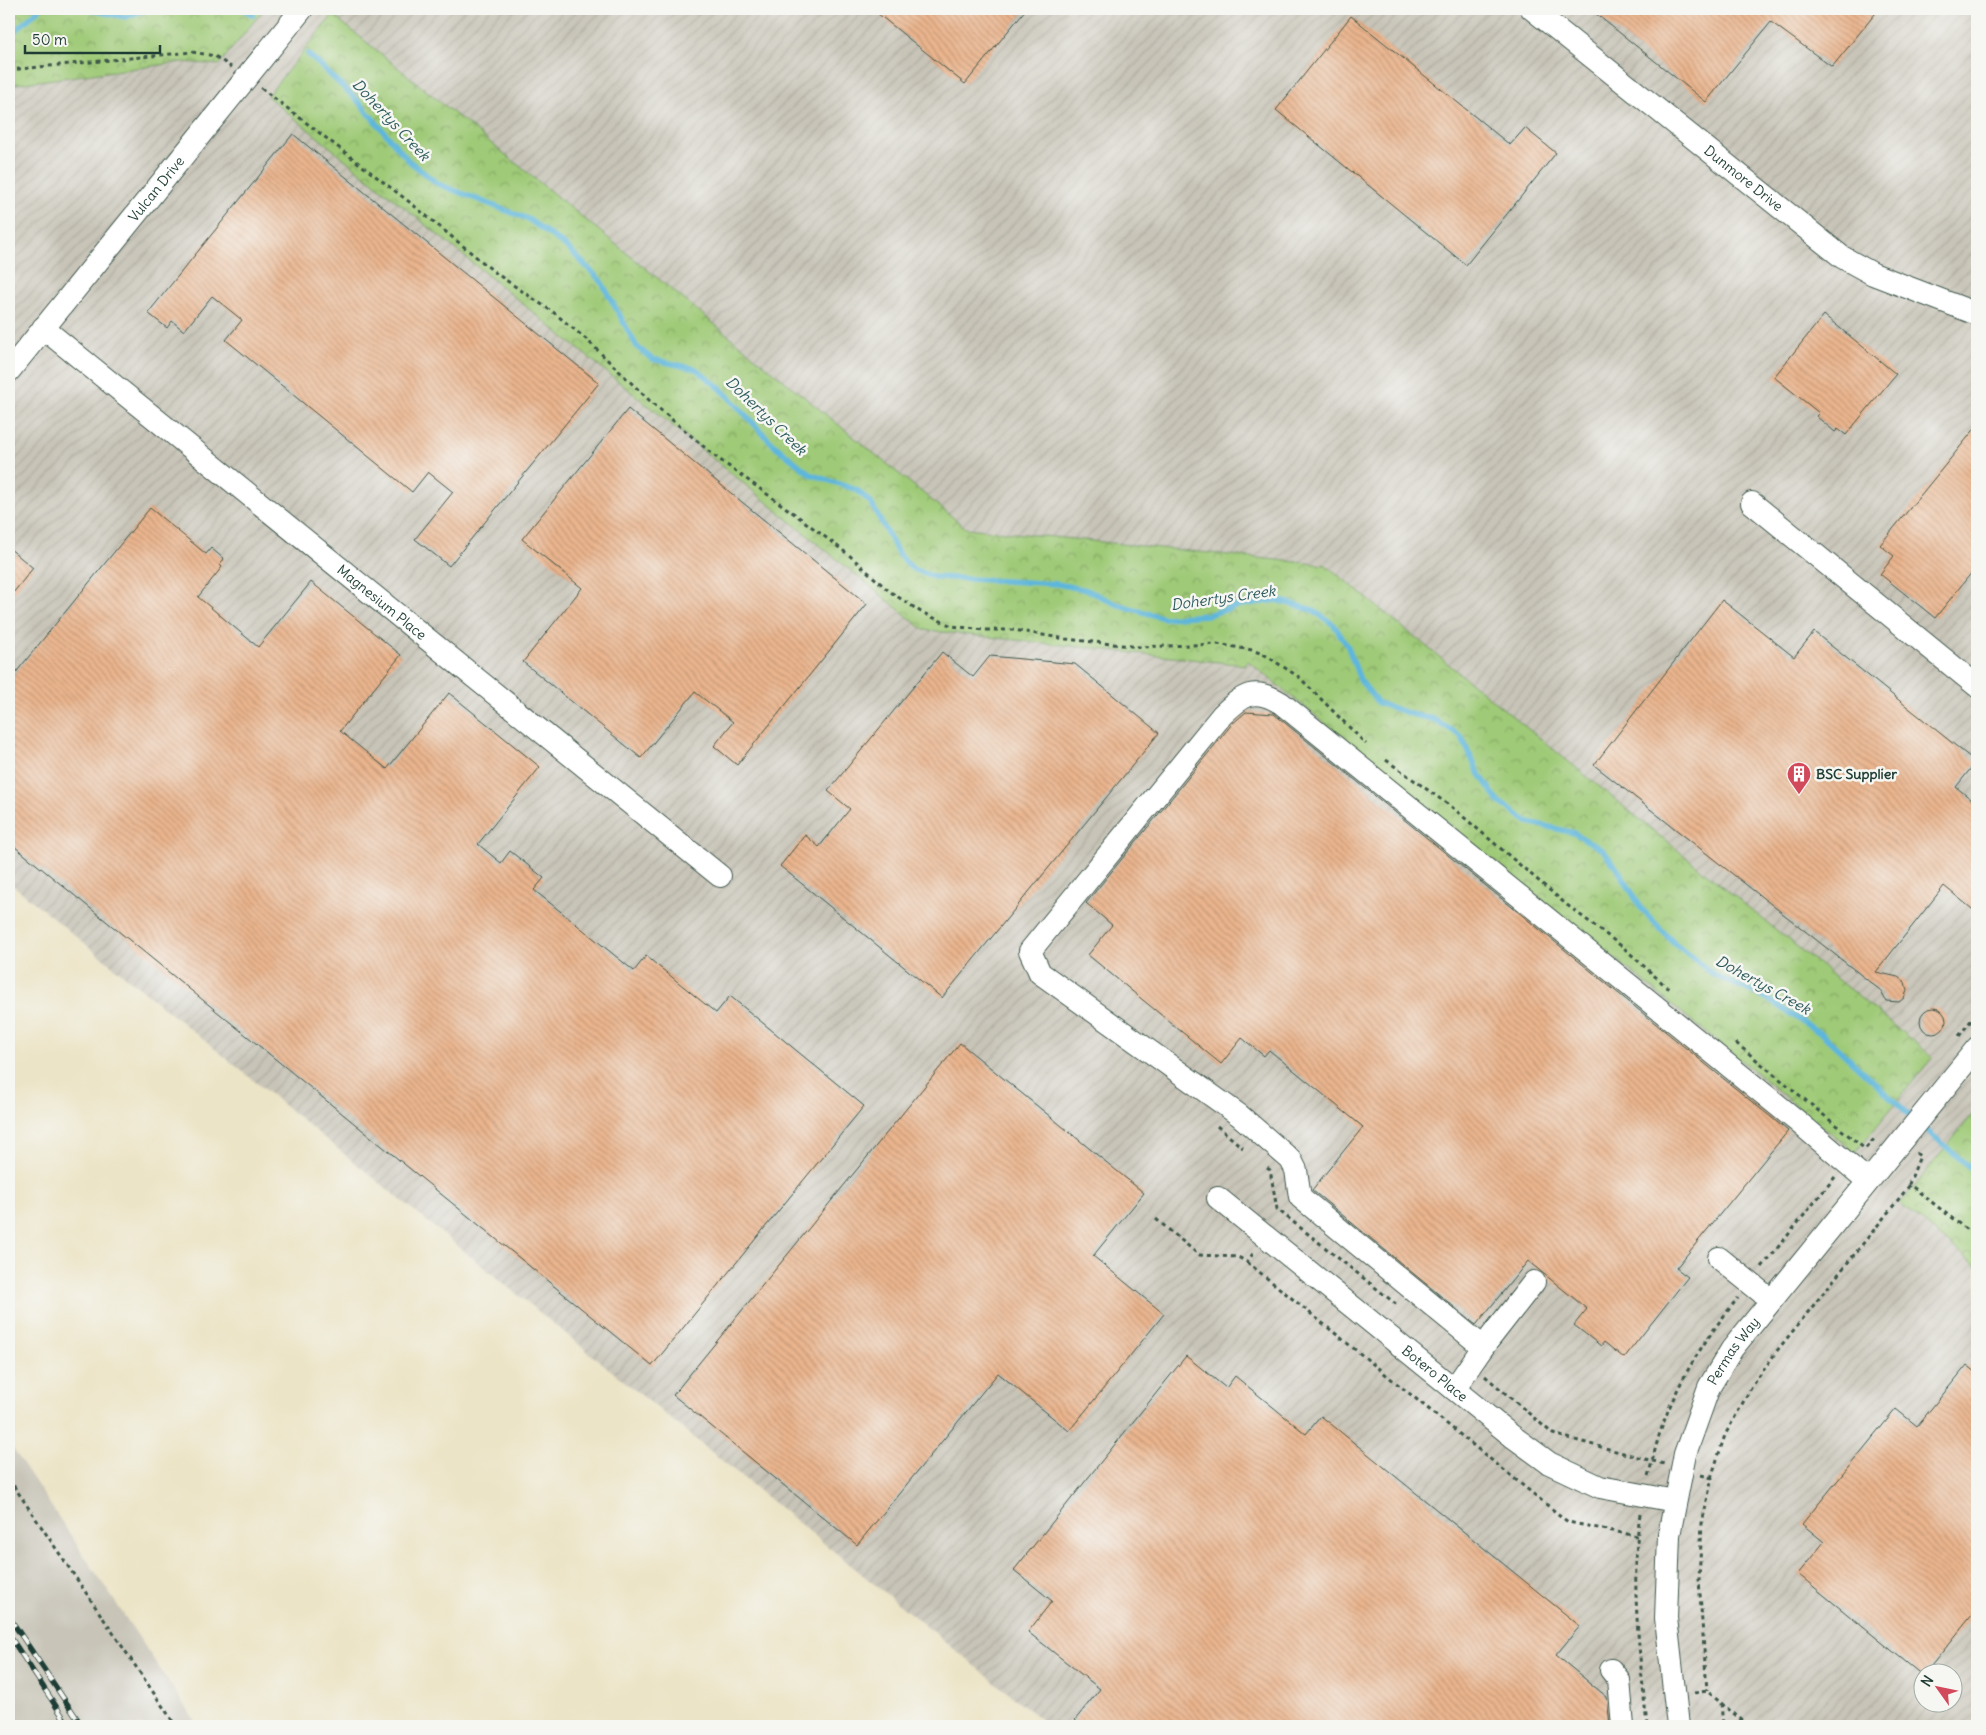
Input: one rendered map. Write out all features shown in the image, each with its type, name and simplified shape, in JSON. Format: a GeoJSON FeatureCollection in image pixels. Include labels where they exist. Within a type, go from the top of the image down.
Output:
{"type":"FeatureCollection","features":[{"type":"Feature","properties":{"kind":"street","name":"Vulcan Drive"},"geometry":{"type":"LineString","coordinates":[[9,371],[302,9]]}},
{"type":"Feature","properties":{"kind":"street","name":"Dunmore Drive"},"geometry":{"type":"LineString","coordinates":[[1532,9],[1842,257],[1874,274],[1977,314]]}},
{"type":"Feature","properties":{"kind":"street","name":"Magnesium Place"},"geometry":{"type":"LineString","coordinates":[[43,328],[720,876]]}},
{"type":"Feature","properties":{"kind":"street"},"geometry":{"type":"LineString","coordinates":[[1752,503],[1977,686]]}},
{"type":"Feature","properties":{"kind":"street"},"geometry":{"type":"LineString","coordinates":[[1477,1356],[1300,1197],[1296,1170],[1291,1160],[1239,1115],[1040,973],[1030,951],[1039,937],[1222,715],[1246,696],[1267,694],[1281,703],[1868,1181]]}},
{"type":"Feature","properties":{"kind":"street","name":"Permas Way"},"geometry":{"type":"LineString","coordinates":[[1678,1726],[1666,1618],[1669,1535],[1685,1454],[1709,1387],[1732,1349],[1771,1300],[1936,1098],[1976,1054]]}},
{"type":"Feature","properties":{"kind":"street","name":"Botero Place"},"geometry":{"type":"LineString","coordinates":[[1218,1198],[1454,1389],[1549,1463],[1575,1477],[1600,1487],[1676,1501]]}},
{"type":"Feature","properties":{"kind":"street"},"geometry":{"type":"LineString","coordinates":[[1719,1258],[1771,1300]]}},
{"type":"Feature","properties":{"kind":"street"},"geometry":{"type":"LineString","coordinates":[[1454,1389],[1534,1282]]}},
{"type":"Feature","properties":{"kind":"street"},"geometry":{"type":"LineString","coordinates":[[1611,1670],[1619,1680],[1623,1726]]}},
{"type":"Feature","properties":{"kind":"path"},"geometry":{"type":"LineString","coordinates":[[9,70],[192,52],[215,56],[247,77],[412,204],[497,274],[553,312],[586,339],[650,400],[716,457],[804,520],[849,555],[889,591],[921,612],[952,626],[983,630],[1014,630],[1066,639],[1140,646],[1217,644],[1252,650],[1265,655],[1299,677],[1372,750]]}},
{"type":"Feature","properties":{"kind":"path"},"geometry":{"type":"LineString","coordinates":[[1380,756],[1453,808],[1567,905],[1624,948],[1673,993]]}},
{"type":"Feature","properties":{"kind":"path"},"geometry":{"type":"LineString","coordinates":[[1734,1041],[1865,1149],[1878,1136]]}},
{"type":"Feature","properties":{"kind":"path"},"geometry":{"type":"LineString","coordinates":[[1216,1125],[1247,1151]]}},
{"type":"Feature","properties":{"kind":"path"},"geometry":{"type":"LineString","coordinates":[[1707,1692],[1699,1580],[1702,1523],[1712,1478],[1725,1435],[1751,1388],[1776,1352],[1910,1185],[1920,1156],[1901,1142]]}},
{"type":"Feature","properties":{"kind":"path"},"geometry":{"type":"LineString","coordinates":[[1262,1163],[1270,1170],[1277,1209],[1401,1308]]}},
{"type":"Feature","properties":{"kind":"path"},"geometry":{"type":"LineString","coordinates":[[1910,1185],[1977,1238]]}},
{"type":"Feature","properties":{"kind":"path"},"geometry":{"type":"LineString","coordinates":[[1247,1262],[1285,1215]]}},
{"type":"Feature","properties":{"kind":"path"},"geometry":{"type":"LineString","coordinates":[[1156,1219],[1200,1255],[1238,1257],[1247,1262],[1568,1522],[1637,1536]]}},
{"type":"Feature","properties":{"kind":"path"},"geometry":{"type":"LineString","coordinates":[[1477,1356],[1553,1434],[1712,1478]]}},
{"type":"Feature","properties":{"kind":"path"},"geometry":{"type":"LineString","coordinates":[[9,1479],[176,1726]]}},
{"type":"Feature","properties":{"kind":"path"},"geometry":{"type":"LineString","coordinates":[[1720,1703],[1749,1726]]}},
{"type":"Feature","properties":{"kind":"shaded area"},"geometry":{"type":"Polygon","coordinates":[[[9,9],[1977,9],[1977,1726],[1049,1726],[9,882],[9,9]]]}},
{"type":"Feature","properties":{"kind":"shaded area"},"geometry":{"type":"Polygon","coordinates":[[[9,1443],[198,1726],[9,1726],[9,1443]]]}},
{"type":"Feature","properties":{"kind":"green space"},"geometry":{"type":"Polygon","coordinates":[[[9,9],[264,9],[219,65],[183,62],[9,85],[9,9]]]}},
{"type":"Feature","properties":{"kind":"green space"},"geometry":{"type":"Polygon","coordinates":[[[333,15],[966,528],[1326,565],[1933,1057],[1855,1153],[1248,661],[1245,665],[924,630],[267,96],[333,15]]]}},
{"type":"Feature","properties":{"kind":"green space"},"geometry":{"type":"Polygon","coordinates":[[[1977,1109],[1977,1266],[1900,1204],[1977,1109]]]}},
{"type":"Feature","properties":{"kind":"building"},"geometry":{"type":"Polygon","coordinates":[[[872,9],[1026,9],[965,84],[872,9]]]}},
{"type":"Feature","properties":{"kind":"building"},"geometry":{"type":"Polygon","coordinates":[[[1590,9],[1879,9],[1832,67],[1771,22],[1706,102],[1590,9]]]}},
{"type":"Feature","properties":{"kind":"building"},"geometry":{"type":"Polygon","coordinates":[[[1351,16],[1510,145],[1525,128],[1556,153],[1466,265],[1276,110],[1351,16]]]}},
{"type":"Feature","properties":{"kind":"building"},"geometry":{"type":"Polygon","coordinates":[[[293,134],[599,383],[449,566],[415,539],[453,492],[428,472],[412,492],[226,340],[242,320],[212,296],[184,331],[172,321],[167,328],[148,313],[293,134]]]}},
{"type":"Feature","properties":{"kind":"building"},"geometry":{"type":"Polygon","coordinates":[[[1824,315],[1896,374],[1846,435],[1838,429],[1835,432],[1816,416],[1819,413],[1774,377],[1824,315]]]}},
{"type":"Feature","properties":{"kind":"building"},"geometry":{"type":"Polygon","coordinates":[[[628,409],[867,604],[737,765],[714,746],[733,722],[695,692],[641,758],[523,662],[582,588],[522,539],[628,409]]]}},
{"type":"Feature","properties":{"kind":"building"},"geometry":{"type":"Polygon","coordinates":[[[1977,426],[1977,566],[1935,618],[1880,574],[1894,556],[1880,545],[1977,426]]]}},
{"type":"Feature","properties":{"kind":"building"},"geometry":{"type":"Polygon","coordinates":[[[150,508],[206,554],[211,548],[224,559],[220,565],[222,567],[198,597],[258,647],[311,582],[401,655],[340,731],[387,769],[449,693],[540,767],[478,844],[501,863],[510,851],[544,878],[534,890],[634,971],[646,956],[716,1013],[730,996],[864,1106],[652,1366],[9,842],[9,681],[150,508]]]}},
{"type":"Feature","properties":{"kind":"building"},"geometry":{"type":"Polygon","coordinates":[[[9,548],[33,568],[9,598],[9,548]]]}},
{"type":"Feature","properties":{"kind":"building","name":"BSC Supplier"},"geometry":{"type":"Polygon","coordinates":[[[1722,600],[1794,657],[1814,632],[1976,762],[1956,787],[1977,804],[1977,913],[1944,886],[1876,972],[1898,977],[1905,982],[1907,991],[1904,998],[1899,1002],[1886,1001],[1880,990],[1594,765],[1722,600]]]}},
{"type":"Feature","properties":{"kind":"building"},"geometry":{"type":"Polygon","coordinates":[[[942,652],[973,677],[990,656],[1075,664],[1159,733],[942,998],[780,866],[805,835],[819,847],[850,809],[828,791],[942,652]]]}},
{"type":"Feature","properties":{"kind":"building"},"geometry":{"type":"Polygon","coordinates":[[[1246,712],[1274,714],[1788,1131],[1676,1268],[1688,1277],[1624,1358],[1604,1342],[1601,1346],[1574,1325],[1587,1309],[1528,1261],[1476,1325],[1312,1190],[1363,1127],[1269,1050],[1264,1056],[1242,1038],[1221,1064],[1088,955],[1112,925],[1086,903],[1232,724],[1246,712]]]}},
{"type":"Feature","properties":{"kind":"building"},"geometry":{"type":"Polygon","coordinates":[[[1933,1008],[1943,1011],[1946,1021],[1943,1031],[1933,1034],[1923,1031],[1920,1021],[1923,1011],[1933,1008]]]}},
{"type":"Feature","properties":{"kind":"building"},"geometry":{"type":"Polygon","coordinates":[[[960,1043],[1144,1193],[1093,1256],[1164,1314],[1069,1431],[998,1373],[857,1545],[673,1395],[960,1043]]]}},
{"type":"Feature","properties":{"kind":"building"},"geometry":{"type":"Polygon","coordinates":[[[1186,1356],[1226,1388],[1235,1376],[1306,1434],[1321,1416],[1580,1626],[1556,1655],[1607,1697],[1610,1726],[1082,1726],[1075,1720],[1100,1689],[1028,1632],[1052,1601],[1014,1570],[1186,1356]]]}},
{"type":"Feature","properties":{"kind":"building"},"geometry":{"type":"Polygon","coordinates":[[[1967,1365],[1977,1373],[1977,1609],[1934,1662],[1914,1662],[1914,1669],[1798,1574],[1824,1542],[1802,1524],[1896,1409],[1917,1426],[1967,1365]]]}},
{"type":"Feature","properties":{"kind":"waterway","name":"Dohertys Creek"},"geometry":{"type":"LineString","coordinates":[[9,36],[40,9]]}},
{"type":"Feature","properties":{"kind":"waterway","name":"Dohertys Creek"},"geometry":{"type":"LineString","coordinates":[[86,9],[126,17],[147,9]]}},
{"type":"Feature","properties":{"kind":"waterway","name":"Dohertys Creek"},"geometry":{"type":"LineString","coordinates":[[243,9],[253,15]]}},
{"type":"Feature","properties":{"kind":"waterway","name":"Dohertys Creek"},"geometry":{"type":"LineString","coordinates":[[308,54],[357,100],[409,161],[438,184],[528,219],[567,247],[601,281],[637,347],[652,359],[696,369],[721,389],[774,445],[810,474],[857,490],[871,503],[899,555],[913,569],[934,577],[1057,584],[1087,590],[1116,604],[1164,618],[1207,615],[1241,605],[1277,600],[1313,610],[1334,625],[1348,647],[1360,680],[1378,703],[1433,719],[1461,736],[1477,770],[1498,801],[1528,822],[1574,833],[1603,850],[1621,874],[1641,908],[1671,940],[1714,975],[1766,998],[1823,1035],[1913,1118]]}},
{"type":"Feature","properties":{"kind":"waterway","name":"Dohertys Creek"},"geometry":{"type":"LineString","coordinates":[[1920,1124],[1977,1174]]}},
{"type":"Feature","properties":{"kind":"railway"},"geometry":{"type":"LineString","coordinates":[[9,1617],[82,1726]]}},
{"type":"Feature","properties":{"kind":"railway"},"geometry":{"type":"LineString","coordinates":[[9,1635],[69,1726]]}},
{"type":"Feature","properties":{"kind":"place","name":"BSC Supplier"},"geometry":{"type":"Point","coordinates":[1799,795]}}]}
